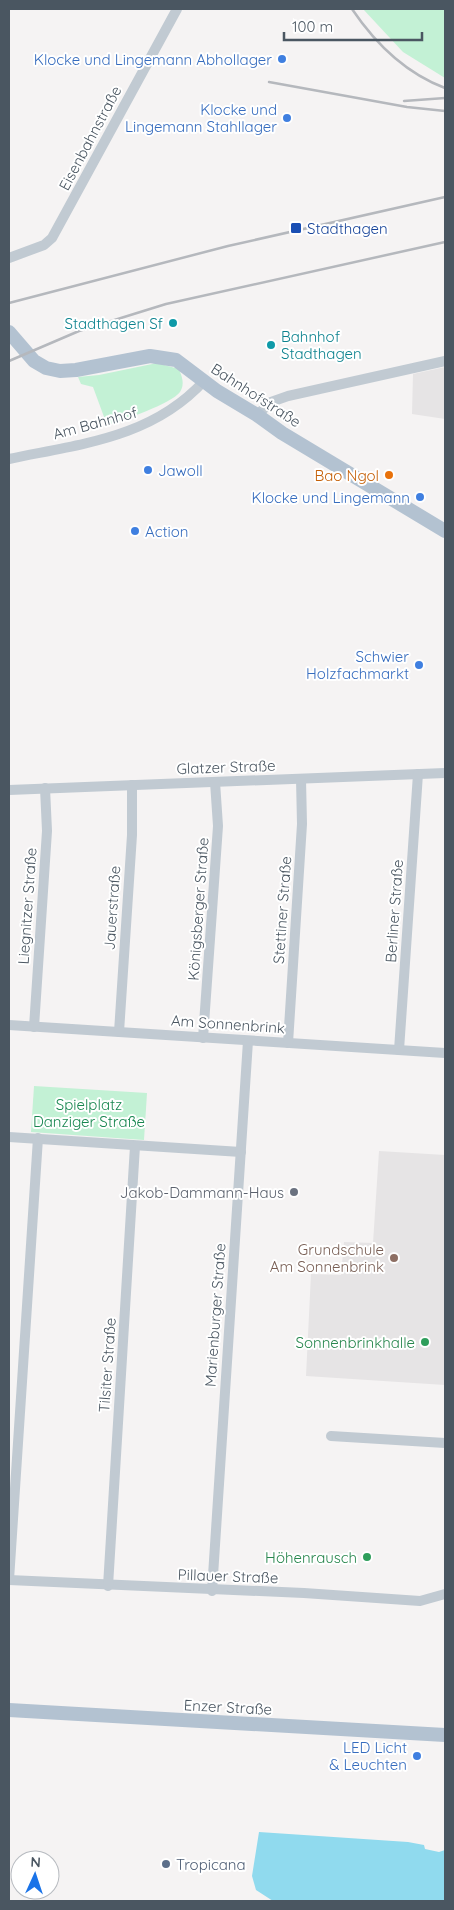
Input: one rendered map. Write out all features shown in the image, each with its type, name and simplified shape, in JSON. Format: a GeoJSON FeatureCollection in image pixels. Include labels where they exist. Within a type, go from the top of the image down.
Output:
{"type":"FeatureCollection","features":[{"type":"Feature","properties":{"kind":"main road","name":"Bahnhofstraße"},"geometry":{"type":"LineString","coordinates":[[9,332],[34,361],[46,368],[60,371],[76,370],[150,356],[163,357],[183,365],[204,382],[282,433],[445,532]]}},
{"type":"Feature","properties":{"kind":"main road","name":"Enzer Straße"},"geometry":{"type":"LineString","coordinates":[[9,1710],[445,1735]]}},
{"type":"Feature","properties":{"kind":"street","name":"Eisenbahnstraße"},"geometry":{"type":"LineString","coordinates":[[9,258],[44,245],[52,238],[174,10]]}},
{"type":"Feature","properties":{"kind":"street"},"geometry":{"type":"LineString","coordinates":[[257,415],[272,402],[288,396],[445,362]]}},
{"type":"Feature","properties":{"kind":"street","name":"Am Bahnhof"},"geometry":{"type":"LineString","coordinates":[[9,459],[135,430],[175,409],[204,382]]}},
{"type":"Feature","properties":{"kind":"street","name":"Glatzer Straße"},"geometry":{"type":"LineString","coordinates":[[9,790],[445,773]]}},
{"type":"Feature","properties":{"kind":"street","name":"Berliner Straße"},"geometry":{"type":"LineString","coordinates":[[399,1050],[418,774]]}},
{"type":"Feature","properties":{"kind":"street","name":"Stettiner Straße"},"geometry":{"type":"LineString","coordinates":[[288,1043],[302,824],[301,779]]}},
{"type":"Feature","properties":{"kind":"street","name":"Königsberger Straße"},"geometry":{"type":"LineString","coordinates":[[203,1038],[218,826],[215,782]]}},
{"type":"Feature","properties":{"kind":"street","name":"Jauerstraße"},"geometry":{"type":"LineString","coordinates":[[119,1032],[132,835],[132,785]]}},
{"type":"Feature","properties":{"kind":"street","name":"Liegnitzer Straße"},"geometry":{"type":"LineString","coordinates":[[34,1026],[47,831],[45,788]]}},
{"type":"Feature","properties":{"kind":"street","name":"Am Sonnenbrink"},"geometry":{"type":"LineString","coordinates":[[9,1025],[445,1053]]}},
{"type":"Feature","properties":{"kind":"street","name":"Marienburger Straße"},"geometry":{"type":"LineString","coordinates":[[212,1591],[248,1041]]}},
{"type":"Feature","properties":{"kind":"street"},"geometry":{"type":"LineString","coordinates":[[9,1137],[241,1152]]}},
{"type":"Feature","properties":{"kind":"street"},"geometry":{"type":"LineString","coordinates":[[9,1580],[38,1138]]}},
{"type":"Feature","properties":{"kind":"street","name":"Tilsiter Straße"},"geometry":{"type":"LineString","coordinates":[[108,1586],[136,1146]]}},
{"type":"Feature","properties":{"kind":"street"},"geometry":{"type":"LineString","coordinates":[[330,1436],[445,1443]]}},
{"type":"Feature","properties":{"kind":"street","name":"Pillauer Straße"},"geometry":{"type":"LineString","coordinates":[[9,1580],[212,1591],[314,1594],[420,1601],[445,1594]]}},
{"type":"Feature","properties":{"kind":"shaded area"},"geometry":{"type":"Polygon","coordinates":[[[445,367],[445,419],[412,414],[413,374],[445,367]]]}},
{"type":"Feature","properties":{"kind":"shaded area","name":"Grundschule Am Sonnenbrink"},"geometry":{"type":"Polygon","coordinates":[[[379,1151],[445,1155],[445,1385],[306,1376],[311,1274],[341,1275],[344,1242],[373,1243],[379,1151]]]}},
{"type":"Feature","properties":{"kind":"green space"},"geometry":{"type":"Polygon","coordinates":[[[363,9],[445,9],[445,78],[403,52],[363,9]]]}},
{"type":"Feature","properties":{"kind":"green space"},"geometry":{"type":"Polygon","coordinates":[[[157,363],[179,369],[183,383],[180,392],[167,402],[135,416],[107,425],[93,387],[81,384],[78,377],[99,375],[157,363]]]}},
{"type":"Feature","properties":{"kind":"green space","name":"Spielplatz Danziger Straße"},"geometry":{"type":"Polygon","coordinates":[[[34,1086],[147,1093],[144,1140],[31,1132],[34,1086]]]}},
{"type":"Feature","properties":{"kind":"water"},"geometry":{"type":"Polygon","coordinates":[[[259,1832],[408,1842],[424,1845],[425,1849],[439,1852],[445,1850],[445,1901],[273,1901],[256,1890],[252,1876],[259,1832]]]}},
{"type":"Feature","properties":{"kind":"railway"},"geometry":{"type":"LineString","coordinates":[[352,9],[371,34],[392,56],[430,82],[445,88]]}},
{"type":"Feature","properties":{"kind":"railway"},"geometry":{"type":"LineString","coordinates":[[269,82],[407,107],[445,111]]}},
{"type":"Feature","properties":{"kind":"railway"},"geometry":{"type":"LineString","coordinates":[[404,101],[445,98]]}},
{"type":"Feature","properties":{"kind":"railway"},"geometry":{"type":"LineString","coordinates":[[9,303],[228,246],[445,197]]}},
{"type":"Feature","properties":{"kind":"railway"},"geometry":{"type":"LineString","coordinates":[[9,361],[79,331],[166,304],[445,242]]}},
{"type":"Feature","properties":{"kind":"place","name":"Klocke und Lingemann Abhollager"},"geometry":{"type":"Point","coordinates":[282,59]}},
{"type":"Feature","properties":{"kind":"place","name":"Klocke und Lingemann Stahllager"},"geometry":{"type":"Point","coordinates":[287,118]}},
{"type":"Feature","properties":{"kind":"place","name":"Stadthagen"},"geometry":{"type":"Point","coordinates":[296,228]}},
{"type":"Feature","properties":{"kind":"place","name":"Stadthagen Sf"},"geometry":{"type":"Point","coordinates":[173,323]}},
{"type":"Feature","properties":{"kind":"place","name":"Bahnhof Stadthagen"},"geometry":{"type":"Point","coordinates":[271,345]}},
{"type":"Feature","properties":{"kind":"place","name":"Jawoll"},"geometry":{"type":"Point","coordinates":[148,470]}},
{"type":"Feature","properties":{"kind":"place","name":"Bao Ngol"},"geometry":{"type":"Point","coordinates":[389,475]}},
{"type":"Feature","properties":{"kind":"place","name":"Klocke und Lingemann"},"geometry":{"type":"Point","coordinates":[420,497]}},
{"type":"Feature","properties":{"kind":"place","name":"Action"},"geometry":{"type":"Point","coordinates":[135,531]}},
{"type":"Feature","properties":{"kind":"place","name":"Schwier Holzfachmarkt"},"geometry":{"type":"Point","coordinates":[419,665]}},
{"type":"Feature","properties":{"kind":"place","name":"Jakob-Dammann-Haus"},"geometry":{"type":"Point","coordinates":[294,1192]}},
{"type":"Feature","properties":{"kind":"place","name":"Grundschule Am Sonnenbrink"},"geometry":{"type":"Point","coordinates":[394,1258]}},
{"type":"Feature","properties":{"kind":"place","name":"Sonnenbrinkhalle"},"geometry":{"type":"Point","coordinates":[425,1342]}},
{"type":"Feature","properties":{"kind":"place","name":"Höhenrausch"},"geometry":{"type":"Point","coordinates":[367,1557]}},
{"type":"Feature","properties":{"kind":"place","name":"LED Licht & Leuchten"},"geometry":{"type":"Point","coordinates":[417,1756]}},
{"type":"Feature","properties":{"kind":"place","name":"Tropicana"},"geometry":{"type":"Point","coordinates":[166,1864]}}]}
